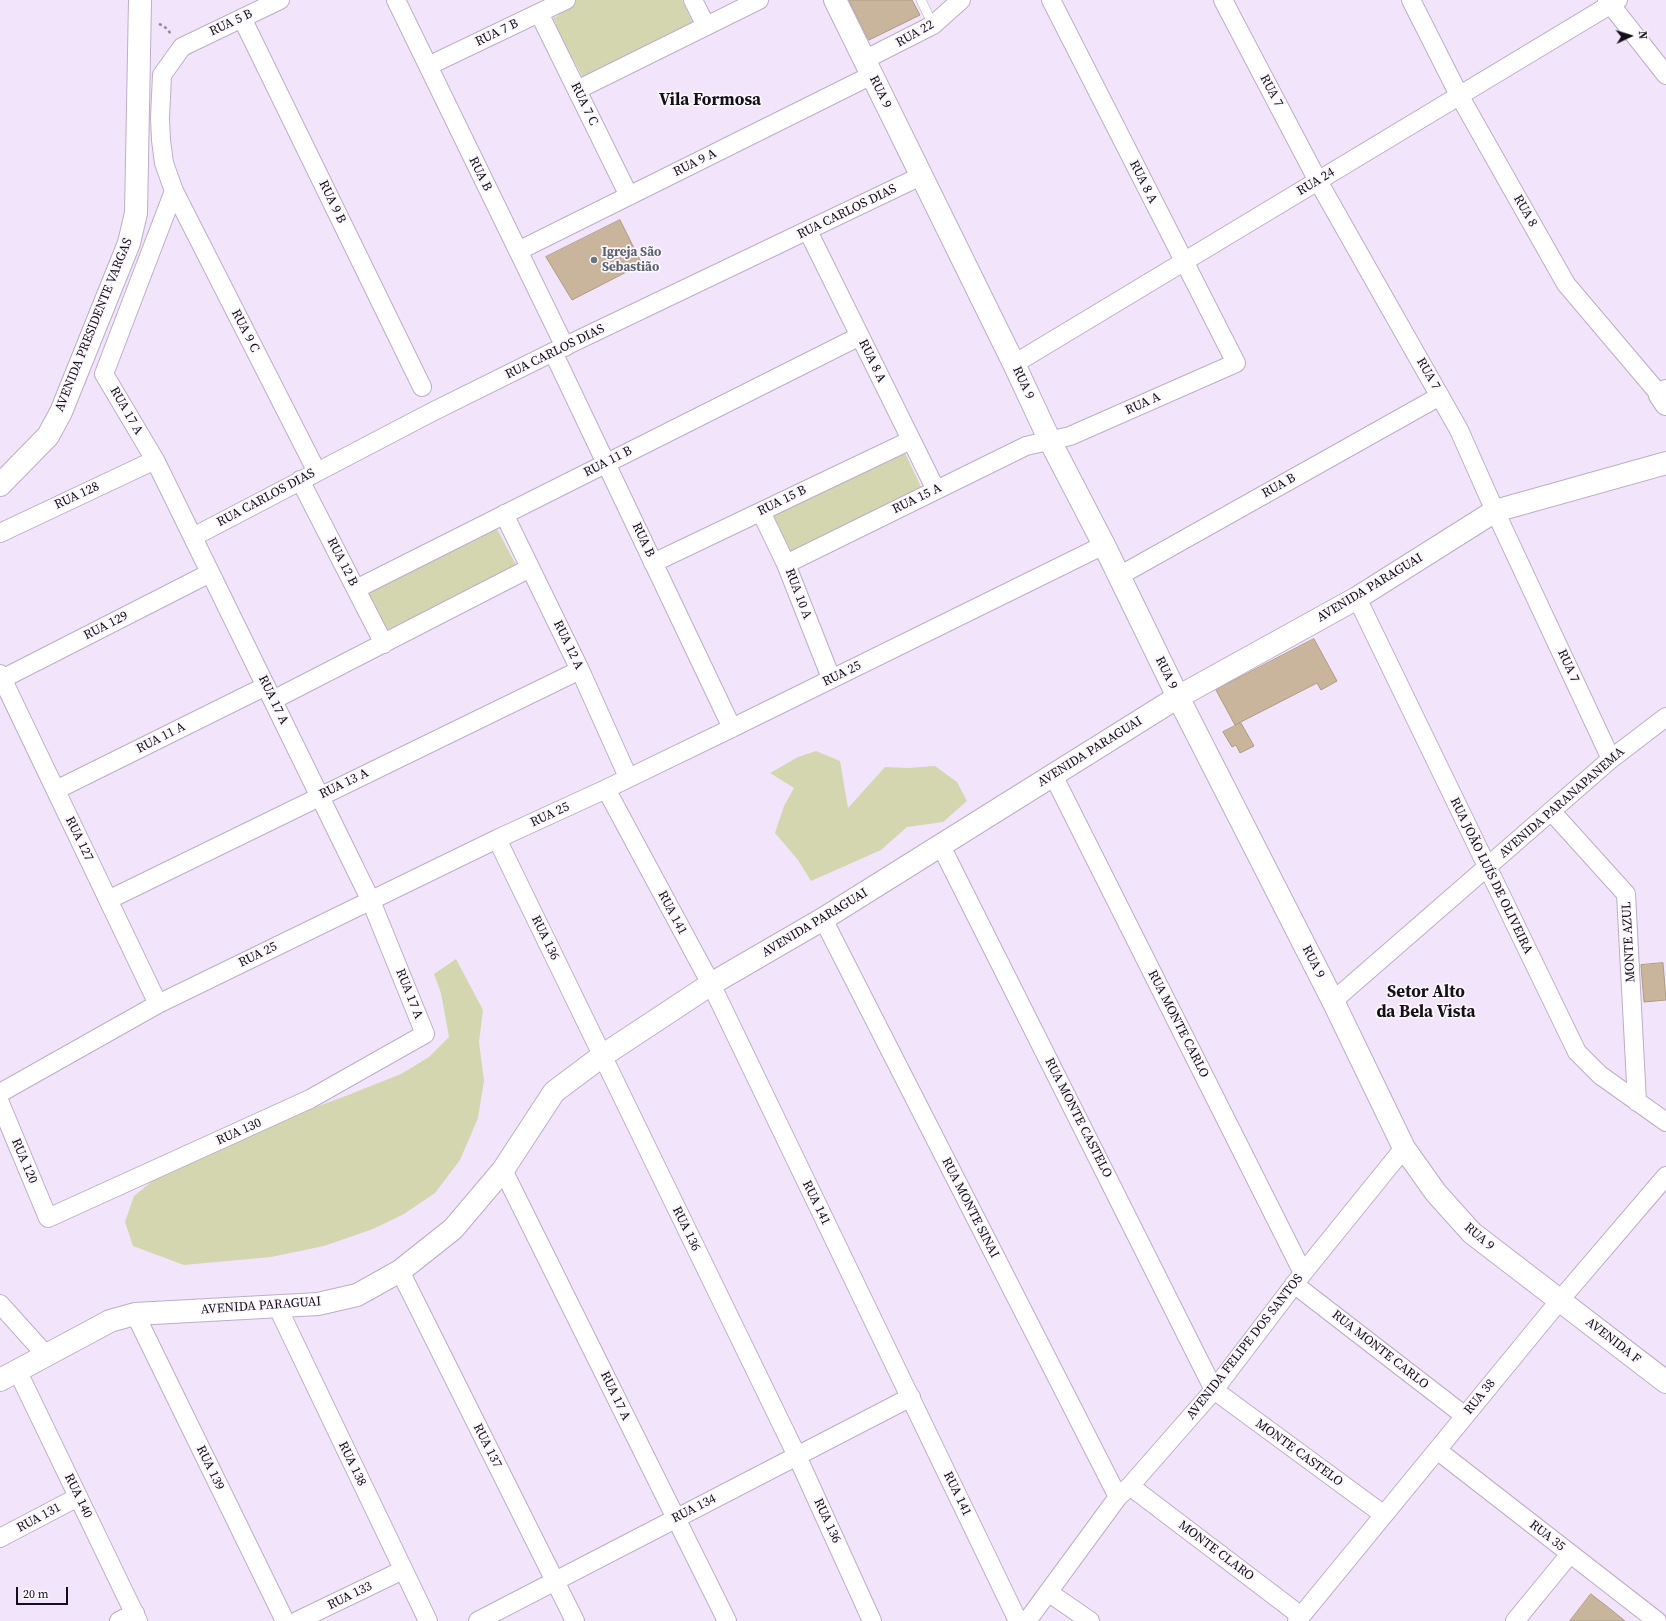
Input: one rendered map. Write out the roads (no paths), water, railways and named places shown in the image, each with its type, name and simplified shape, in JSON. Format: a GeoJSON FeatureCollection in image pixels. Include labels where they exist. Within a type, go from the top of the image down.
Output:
{"type":"FeatureCollection","features":[{"type":"Feature","properties":{"kind":"street","name":"RUA 5 B"},"geometry":{"type":"LineString","coordinates":[[182,46],[280,0]]}},
{"type":"Feature","properties":{"kind":"street","name":"RUA B"},"geometry":{"type":"LineString","coordinates":[[396,0],[518,251],[606,463],[732,728]]}},
{"type":"Feature","properties":{"kind":"street","name":"RUA 7 B"},"geometry":{"type":"LineString","coordinates":[[428,66],[566,0]]}},
{"type":"Feature","properties":{"kind":"street"},"geometry":{"type":"LineString","coordinates":[[693,0],[706,26]]}},
{"type":"Feature","properties":{"kind":"street"},"geometry":{"type":"LineString","coordinates":[[577,90],[759,0]]}},
{"type":"Feature","properties":{"kind":"street","name":"RUA 9"},"geometry":{"type":"LineString","coordinates":[[835,0],[1014,364],[1050,441],[1104,545],[1178,697],[1333,1001],[1404,1148],[1436,1192],[1472,1233],[1560,1300]]}},
{"type":"Feature","properties":{"kind":"street","name":"RUA 22"},"geometry":{"type":"LineString","coordinates":[[868,68],[933,26],[961,0]]}},
{"type":"Feature","properties":{"kind":"street","name":"RUA 8 A"},"geometry":{"type":"LineString","coordinates":[[1051,0],[1236,364]]}},
{"type":"Feature","properties":{"kind":"street","name":"RUA 7"},"geometry":{"type":"LineString","coordinates":[[1223,0],[1318,181],[1459,430],[1495,511],[1611,759]]}},
{"type":"Feature","properties":{"kind":"street","name":"RUA 8"},"geometry":{"type":"LineString","coordinates":[[1411,0],[1459,96],[1566,284],[1664,396]]}},
{"type":"Feature","properties":{"kind":"street"},"geometry":{"type":"LineString","coordinates":[[1612,2],[1666,75]]}},
{"type":"Feature","properties":{"kind":"street","name":"RUA 24"},"geometry":{"type":"LineString","coordinates":[[1014,364],[1612,2]]}},
{"type":"Feature","properties":{"kind":"street","name":"AVENIDA PRESIDENTE VARGAS"},"geometry":{"type":"LineString","coordinates":[[0,485],[48,436],[61,412],[129,243],[136,213],[140,9]]}},
{"type":"Feature","properties":{"kind":"street","name":"RUA 7 C"},"geometry":{"type":"LineString","coordinates":[[539,13],[629,196]]}},
{"type":"Feature","properties":{"kind":"street","name":"RUA 9 B"},"geometry":{"type":"LineString","coordinates":[[242,18],[422,387]]}},
{"type":"Feature","properties":{"kind":"street","name":"RUA 9 C"},"geometry":{"type":"LineString","coordinates":[[182,46],[162,75],[160,118],[164,163],[174,191],[317,472]]}},
{"type":"Feature","properties":{"kind":"street","name":"RUA 9 A"},"geometry":{"type":"LineString","coordinates":[[518,251],[629,196],[868,68]]}},
{"type":"Feature","properties":{"kind":"street","name":"RUA CARLOS DIAS"},"geometry":{"type":"LineString","coordinates":[[193,537],[300,480],[559,350],[922,176]]}},
{"type":"Feature","properties":{"kind":"street","name":"RUA 17 A"},"geometry":{"type":"LineString","coordinates":[[174,191],[104,374],[155,460],[320,796],[371,901],[425,1034]]}},
{"type":"Feature","properties":{"kind":"street","name":"RUA 8 A"},"geometry":{"type":"LineString","coordinates":[[808,231],[936,490]]}},
{"type":"Feature","properties":{"kind":"street","name":"RUA 11 B"},"geometry":{"type":"LineString","coordinates":[[356,589],[860,336]]}},
{"type":"Feature","properties":{"kind":"street","name":"RUA A"},"geometry":{"type":"LineString","coordinates":[[1050,441],[1070,436],[1236,364]]}},
{"type":"Feature","properties":{"kind":"street","name":"RUA B"},"geometry":{"type":"LineString","coordinates":[[1119,576],[1440,396]]}},
{"type":"Feature","properties":{"kind":"street","name":"RUA 15 B"},"geometry":{"type":"LineString","coordinates":[[653,563],[911,440]]}},
{"type":"Feature","properties":{"kind":"street","name":"RUA 15 A"},"geometry":{"type":"LineString","coordinates":[[786,564],[1026,446],[1050,441]]}},
{"type":"Feature","properties":{"kind":"street","name":"RUA 128"},"geometry":{"type":"LineString","coordinates":[[0,533],[155,460]]}},
{"type":"Feature","properties":{"kind":"street","name":"AVENIDA PARAGUAI"},"geometry":{"type":"LineString","coordinates":[[9,1375],[45,1354],[110,1321],[135,1314],[318,1304],[357,1295],[400,1271],[453,1229],[504,1170],[554,1092],[602,1056],[711,984],[823,919],[1178,697],[1357,598],[1495,511],[1666,463]]}},
{"type":"Feature","properties":{"kind":"street","name":"RUA 12 B"},"geometry":{"type":"LineString","coordinates":[[300,480],[384,644]]}},
{"type":"Feature","properties":{"kind":"street","name":"RUA 10 A"},"geometry":{"type":"LineString","coordinates":[[761,512],[786,564],[831,678]]}},
{"type":"Feature","properties":{"kind":"street","name":"RUA 12 A"},"geometry":{"type":"LineString","coordinates":[[504,514],[580,670],[628,778]]}},
{"type":"Feature","properties":{"kind":"street","name":"RUA 25"},"geometry":{"type":"LineString","coordinates":[[0,1093],[158,1004],[497,839],[606,789],[732,728],[1104,545]]}},
{"type":"Feature","properties":{"kind":"street"},"geometry":{"type":"LineString","coordinates":[[269,693],[384,644],[530,568]]}},
{"type":"Feature","properties":{"kind":"street","name":"RUA 129"},"geometry":{"type":"LineString","coordinates":[[1,678],[210,573]]}},
{"type":"Feature","properties":{"kind":"street","name":"RUA JOÃO LUÍS DE OLIVEIRA"},"geometry":{"type":"LineString","coordinates":[[1357,598],[1576,1052],[1600,1075],[1666,1122]]}},
{"type":"Feature","properties":{"kind":"street","name":"RUA 13 A"},"geometry":{"type":"LineString","coordinates":[[108,900],[580,670]]}},
{"type":"Feature","properties":{"kind":"street","name":"RUA 127"},"geometry":{"type":"LineString","coordinates":[[1,678],[158,1004]]}},
{"type":"Feature","properties":{"kind":"street","name":"RUA 11 A"},"geometry":{"type":"LineString","coordinates":[[56,790],[269,693]]}},
{"type":"Feature","properties":{"kind":"street","name":"AVENIDA PARANAPANEMA"},"geometry":{"type":"LineString","coordinates":[[1333,1001],[1611,759],[1666,717]]}},
{"type":"Feature","properties":{"kind":"street","name":"RUA MONTE CARLO"},"geometry":{"type":"LineString","coordinates":[[1053,775],[1298,1278],[1465,1416]]}},
{"type":"Feature","properties":{"kind":"street","name":"RUA 141"},"geometry":{"type":"LineString","coordinates":[[606,789],[711,984],[1018,1621]]}},
{"type":"Feature","properties":{"kind":"street","name":"MONTE AZUL"},"geometry":{"type":"LineString","coordinates":[[1552,811],[1626,894],[1637,1102]]}},
{"type":"Feature","properties":{"kind":"street","name":"RUA 136"},"geometry":{"type":"LineString","coordinates":[[497,839],[797,1456],[872,1621]]}},
{"type":"Feature","properties":{"kind":"street","name":"RUA MONTE CASTELO"},"geometry":{"type":"LineString","coordinates":[[941,846],[1214,1390]]}},
{"type":"Feature","properties":{"kind":"street","name":"RUA MONTE SINAI"},"geometry":{"type":"LineString","coordinates":[[823,919],[1124,1492]]}},
{"type":"Feature","properties":{"kind":"street","name":"RUA 130"},"geometry":{"type":"LineString","coordinates":[[48,1218],[310,1099],[425,1034]]}},
{"type":"Feature","properties":{"kind":"street","name":"RUA 120"},"geometry":{"type":"LineString","coordinates":[[0,1103],[48,1218]]}},
{"type":"Feature","properties":{"kind":"street","name":"AVENIDA FELIPE DOS SANTOS"},"geometry":{"type":"LineString","coordinates":[[1027,1621],[1124,1492],[1214,1390],[1298,1278],[1404,1148]]}},
{"type":"Feature","properties":{"kind":"street","name":"RUA 17 A"},"geometry":{"type":"LineString","coordinates":[[504,1170],[727,1621]]}},
{"type":"Feature","properties":{"kind":"street","name":"RUA 38"},"geometry":{"type":"LineString","coordinates":[[1299,1618],[1560,1300],[1666,1176]]}},
{"type":"Feature","properties":{"kind":"street","name":"RUA 137"},"geometry":{"type":"LineString","coordinates":[[400,1271],[575,1621]]}},
{"type":"Feature","properties":{"kind":"street","name":"AVENIDA F"},"geometry":{"type":"LineString","coordinates":[[1560,1300],[1666,1382]]}},
{"type":"Feature","properties":{"kind":"street"},"geometry":{"type":"LineString","coordinates":[[0,1304],[45,1354]]}},
{"type":"Feature","properties":{"kind":"street","name":"RUA 138"},"geometry":{"type":"LineString","coordinates":[[277,1306],[428,1621]]}},
{"type":"Feature","properties":{"kind":"street","name":"RUA 139"},"geometry":{"type":"LineString","coordinates":[[135,1314],[285,1621]]}},
{"type":"Feature","properties":{"kind":"street","name":"RUA 140"},"geometry":{"type":"LineString","coordinates":[[9,1375],[78,1497],[131,1618]]}},
{"type":"Feature","properties":{"kind":"street","name":"MONTE CASTELO"},"geometry":{"type":"LineString","coordinates":[[1214,1390],[1384,1515]]}},
{"type":"Feature","properties":{"kind":"street","name":"RUA 134"},"geometry":{"type":"LineString","coordinates":[[478,1621],[910,1397]]}},
{"type":"Feature","properties":{"kind":"street","name":"RUA 35"},"geometry":{"type":"LineString","coordinates":[[1437,1450],[1657,1621]]}},
{"type":"Feature","properties":{"kind":"street","name":"MONTE CLARO"},"geometry":{"type":"LineString","coordinates":[[1124,1492],[1299,1618]]}},
{"type":"Feature","properties":{"kind":"street","name":"RUA 131"},"geometry":{"type":"LineString","coordinates":[[0,1538],[78,1497]]}},
{"type":"Feature","properties":{"kind":"street"},"geometry":{"type":"LineString","coordinates":[[1515,1621],[1570,1554]]}},
{"type":"Feature","properties":{"kind":"street","name":"RUA 133"},"geometry":{"type":"LineString","coordinates":[[297,1621],[403,1570]]}},
{"type":"Feature","properties":{"kind":"street"},"geometry":{"type":"LineString","coordinates":[[1048,1592],[1090,1621]]}},
{"type":"Feature","properties":{"kind":"lane"},"geometry":{"type":"LineString","coordinates":[[921,0],[933,26]]}},
{"type":"Feature","properties":{"kind":"place","name":"Igreja São Sebastião"},"geometry":{"type":"Point","coordinates":[594,260]}},
{"type":"Feature","properties":{"kind":"district","name":"Vila Formosa"},"geometry":{"type":"Point","coordinates":[710,101]}},
{"type":"Feature","properties":{"kind":"district","name":"Setor Alto da Bela Vista"},"geometry":{"type":"Point","coordinates":[1426,1003]}}]}
